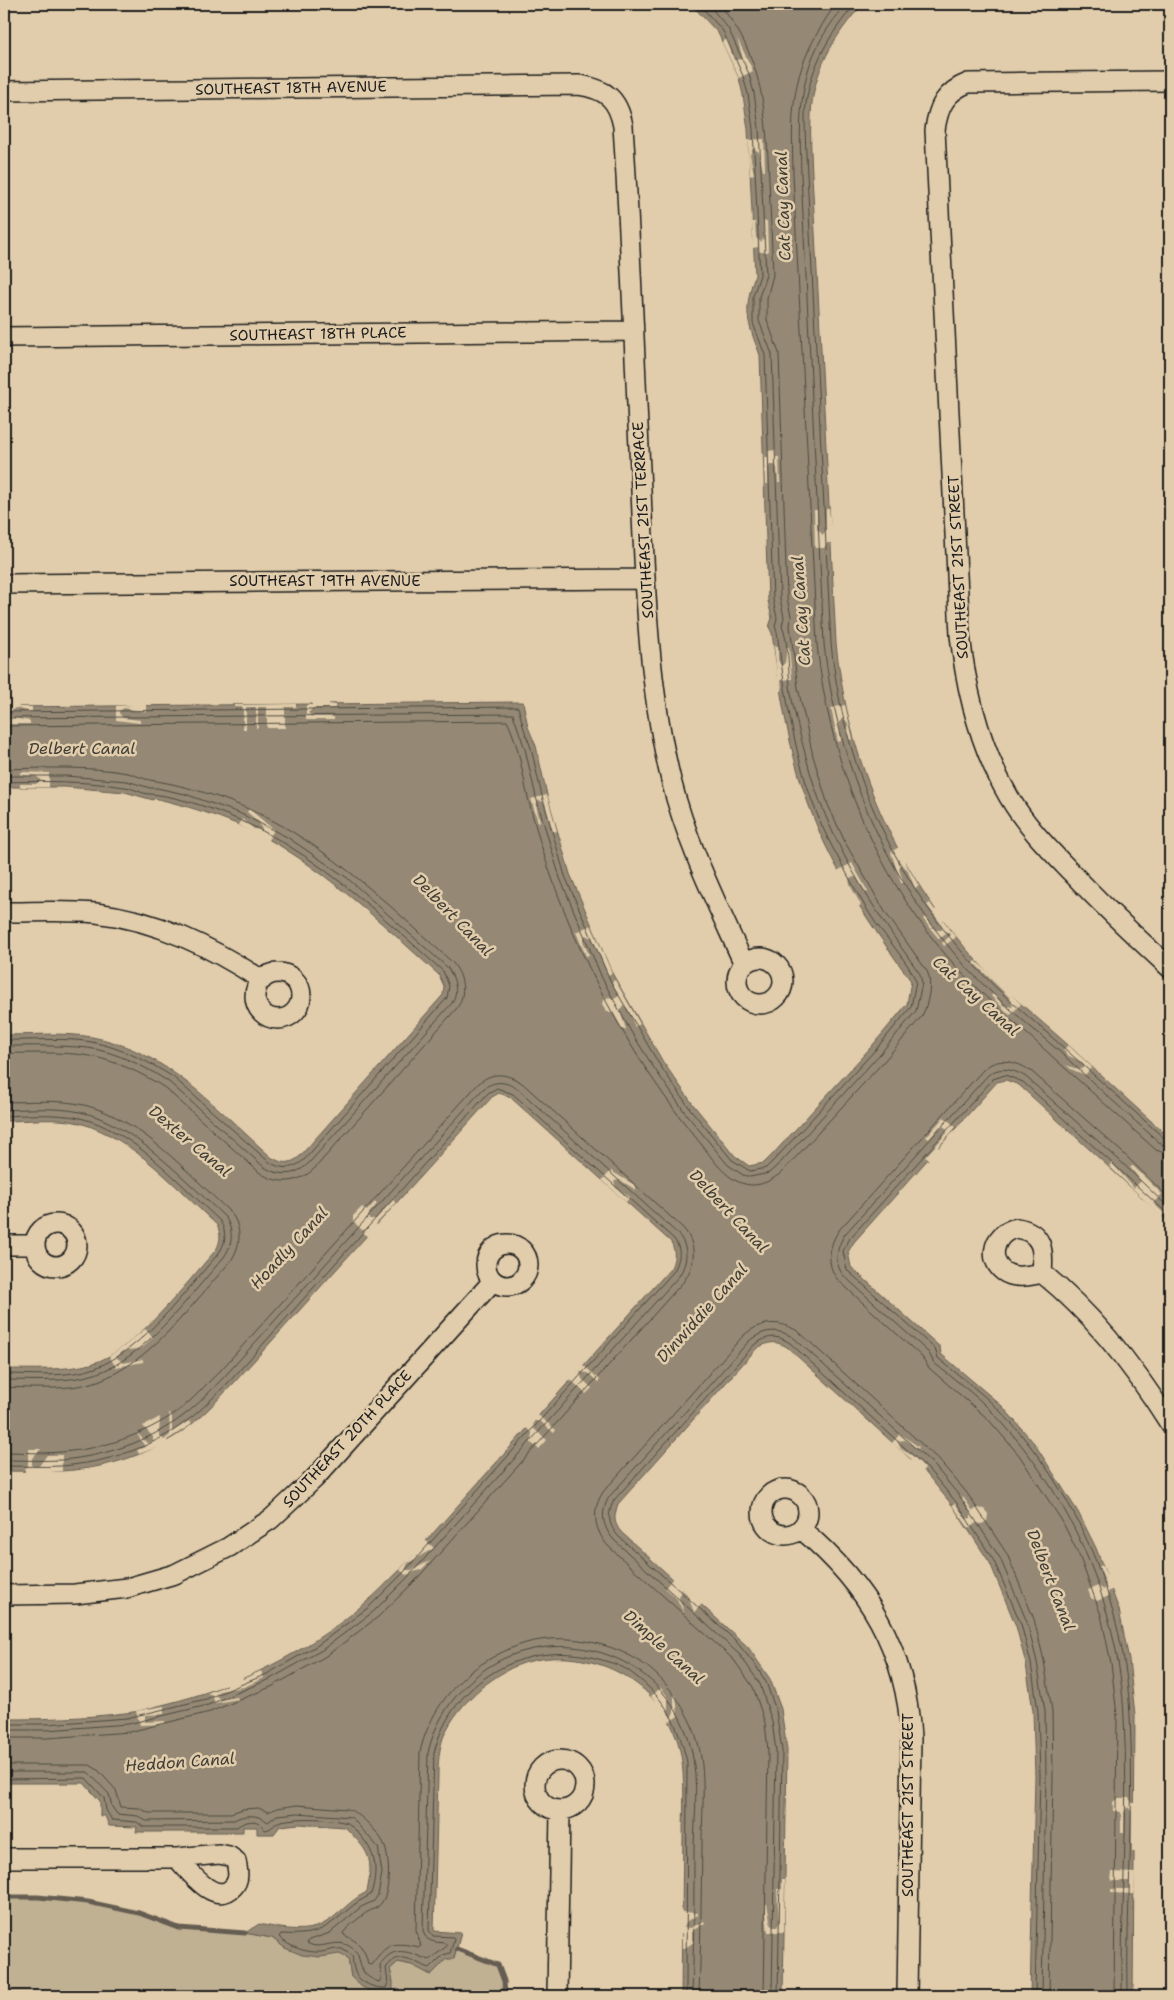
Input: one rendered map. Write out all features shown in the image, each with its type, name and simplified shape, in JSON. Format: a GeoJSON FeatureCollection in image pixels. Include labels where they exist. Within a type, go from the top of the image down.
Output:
{"type":"FeatureCollection","features":[{"type":"Feature","properties":{"kind":"street","name":"SOUTHEAST 21ST STREET"},"geometry":{"type":"LineString","coordinates":[[1170,81],[978,82],[959,86],[946,97],[937,115],[935,145],[960,635],[963,660],[973,706],[998,776],[1008,796],[1031,829],[1106,909],[1170,968]]}},
{"type":"Feature","properties":{"kind":"street","name":"SOUTHEAST 18TH AVENUE"},"geometry":{"type":"LineString","coordinates":[[4,91],[579,85]]}},
{"type":"Feature","properties":{"kind":"street","name":"SOUTHEAST 21ST TERRACE"},"geometry":{"type":"LineString","coordinates":[[579,85],[605,93],[614,100],[621,116],[625,153],[645,579],[655,700],[672,781],[694,849],[744,964]]}},
{"type":"Feature","properties":{"kind":"street","name":"SOUTHEAST 18TH PLACE"},"geometry":{"type":"LineString","coordinates":[[4,337],[633,331]]}},
{"type":"Feature","properties":{"kind":"street","name":"SOUTHEAST 19TH AVENUE"},"geometry":{"type":"LineString","coordinates":[[4,584],[645,579]]}},
{"type":"Feature","properties":{"kind":"street"},"geometry":{"type":"LineString","coordinates":[[4,912],[78,912],[134,920],[175,933],[197,943],[216,952],[262,980]]}},
{"type":"Feature","properties":{"kind":"street"},"geometry":{"type":"LineString","coordinates":[[4,1245],[35,1244]]}},
{"type":"Feature","properties":{"kind":"street"},"geometry":{"type":"LineString","coordinates":[[1042,1273],[1079,1307],[1112,1343],[1138,1374],[1170,1424]]}},
{"type":"Feature","properties":{"kind":"street","name":"SOUTHEAST 20TH PLACE"},"geometry":{"type":"LineString","coordinates":[[4,1595],[75,1594],[127,1588],[175,1574],[229,1548],[276,1515],[314,1479],[493,1281]]}},
{"type":"Feature","properties":{"kind":"street","name":"SOUTHEAST 21ST STREET"},"geometry":{"type":"LineString","coordinates":[[801,1529],[821,1545],[845,1570],[874,1609],[892,1648],[908,1700],[911,1738],[907,1996]]}},
{"type":"Feature","properties":{"kind":"street"},"geometry":{"type":"LineString","coordinates":[[557,1996],[560,1810]]}},
{"type":"Feature","properties":{"kind":"street"},"geometry":{"type":"LineString","coordinates":[[4,1858],[177,1858]]}},
{"type":"Feature","properties":{"kind":"shaded area"},"geometry":{"type":"Polygon","coordinates":[[[4,1897],[38,1897],[88,1902],[139,1913],[179,1928],[245,1933],[272,1938],[285,1948],[320,1957],[339,1953],[348,1958],[351,1977],[393,1982],[390,1969],[398,1962],[412,1965],[431,1975],[446,1959],[454,1958],[457,1949],[498,1965],[504,1981],[505,1996],[4,1996],[4,1897]]]}},
{"type":"Feature","properties":{"kind":"water"},"geometry":{"type":"Polygon","coordinates":[[[691,4],[863,4],[852,16],[826,56],[815,85],[811,116],[836,643],[842,687],[852,730],[864,772],[880,812],[899,851],[947,925],[996,981],[1170,1138],[1170,1223],[1019,1085],[1006,1080],[997,1082],[854,1242],[848,1252],[851,1267],[940,1347],[941,1354],[1002,1406],[1034,1443],[1078,1512],[1096,1548],[1119,1610],[1129,1660],[1135,1715],[1133,1996],[1030,1996],[1035,1776],[1033,1711],[1026,1664],[1016,1626],[990,1563],[952,1505],[925,1472],[787,1347],[775,1343],[769,1343],[757,1348],[618,1504],[615,1519],[621,1532],[748,1647],[770,1679],[781,1709],[787,1750],[783,1996],[681,1996],[684,1786],[682,1760],[676,1736],[666,1716],[653,1698],[617,1672],[597,1664],[575,1659],[553,1658],[518,1665],[499,1675],[481,1688],[454,1717],[443,1738],[439,1761],[434,1931],[461,1933],[454,1959],[446,1959],[431,1975],[412,1965],[398,1962],[390,1969],[393,1992],[378,1994],[362,1987],[351,1977],[348,1958],[339,1954],[320,1957],[302,1955],[285,1948],[272,1938],[245,1933],[259,1924],[291,1929],[316,1927],[329,1921],[355,1899],[367,1892],[370,1870],[368,1855],[345,1827],[299,1824],[280,1826],[274,1834],[257,1834],[257,1827],[243,1827],[243,1832],[136,1832],[137,1827],[109,1826],[105,1816],[100,1816],[100,1801],[84,1783],[4,1783],[4,1719],[110,1715],[146,1709],[193,1697],[220,1688],[271,1666],[342,1622],[400,1570],[671,1268],[674,1249],[671,1242],[510,1097],[499,1093],[492,1097],[233,1384],[192,1424],[147,1451],[113,1463],[78,1470],[4,1471],[4,1369],[70,1368],[91,1364],[108,1357],[142,1331],[175,1298],[216,1250],[220,1238],[217,1225],[154,1166],[119,1140],[100,1130],[71,1121],[4,1121],[4,1035],[81,1035],[119,1044],[144,1055],[167,1068],[189,1084],[271,1157],[279,1161],[290,1162],[301,1155],[443,995],[444,986],[439,975],[344,891],[282,847],[237,824],[187,807],[125,792],[65,787],[4,787],[4,707],[523,702],[528,727],[536,746],[547,795],[570,874],[612,973],[663,1062],[695,1107],[735,1156],[749,1166],[764,1163],[772,1155],[872,1046],[907,1004],[911,981],[855,899],[820,834],[803,789],[786,723],[772,633],[769,627],[772,618],[768,601],[760,355],[748,316],[749,298],[755,275],[748,129],[739,78],[718,33],[691,4]]]}},
{"type":"Feature","properties":{"kind":"pier"},"geometry":{"type":"Polygon","coordinates":[[[737,38],[753,71],[739,78],[722,42],[727,39],[734,60],[743,59],[737,38]]]}},
{"type":"Feature","properties":{"kind":"pier"},"geometry":{"type":"Polygon","coordinates":[[[764,139],[765,171],[763,171],[759,152],[753,148],[750,155],[754,174],[750,176],[748,140],[764,139]]]}},
{"type":"Feature","properties":{"kind":"pier"},"geometry":{"type":"Polygon","coordinates":[[[763,221],[767,221],[768,252],[759,252],[758,247],[753,248],[752,222],[755,222],[756,238],[761,242],[764,237],[763,221]]]}},
{"type":"Feature","properties":{"kind":"pier"},"geometry":{"type":"Polygon","coordinates":[[[776,450],[776,457],[779,457],[780,483],[778,483],[777,468],[775,465],[770,465],[768,468],[768,484],[765,484],[764,457],[768,457],[768,451],[776,450]]]}},
{"type":"Feature","properties":{"kind":"pier"},"geometry":{"type":"Polygon","coordinates":[[[826,509],[829,509],[833,543],[827,543],[824,548],[815,548],[814,510],[817,510],[817,529],[823,535],[826,529],[826,509]]]}},
{"type":"Feature","properties":{"kind":"pier"},"geometry":{"type":"Polygon","coordinates":[[[774,646],[778,646],[778,660],[781,666],[785,663],[787,647],[789,647],[792,679],[781,680],[782,691],[779,691],[774,646]]]}},
{"type":"Feature","properties":{"kind":"pier"},"geometry":{"type":"Polygon","coordinates":[[[312,702],[329,702],[329,704],[335,705],[335,708],[313,708],[308,713],[313,717],[334,717],[334,720],[306,720],[306,705],[312,705],[312,702]]]}},
{"type":"Feature","properties":{"kind":"pier"},"geometry":{"type":"Polygon","coordinates":[[[134,703],[146,703],[146,712],[124,708],[119,713],[123,718],[140,720],[140,723],[116,720],[116,706],[134,705],[134,703]]]}},
{"type":"Feature","properties":{"kind":"pier"},"geometry":{"type":"Polygon","coordinates":[[[18,704],[19,707],[32,707],[32,712],[15,708],[8,713],[13,718],[30,721],[30,724],[4,724],[4,705],[18,704]]]}},
{"type":"Feature","properties":{"kind":"pier"},"geometry":{"type":"Polygon","coordinates":[[[296,704],[296,707],[285,707],[285,728],[267,728],[267,707],[258,707],[258,728],[256,728],[256,707],[246,707],[246,729],[243,729],[243,707],[234,707],[234,705],[296,704]]]}},
{"type":"Feature","properties":{"kind":"pier"},"geometry":{"type":"Polygon","coordinates":[[[845,705],[853,739],[849,740],[848,723],[843,717],[839,723],[841,741],[838,742],[831,708],[845,705]]]}},
{"type":"Feature","properties":{"kind":"pier"},"geometry":{"type":"Polygon","coordinates":[[[21,772],[49,773],[49,787],[20,787],[20,784],[36,784],[41,780],[36,776],[21,775],[21,772]]]}},
{"type":"Feature","properties":{"kind":"pier"},"geometry":{"type":"Polygon","coordinates":[[[547,795],[557,831],[553,832],[545,803],[539,800],[536,805],[540,821],[538,822],[531,799],[547,795]]]}},
{"type":"Feature","properties":{"kind":"pier"},"geometry":{"type":"Polygon","coordinates":[[[249,809],[274,830],[268,840],[238,825],[242,819],[254,829],[262,830],[259,822],[247,812],[249,809]]]}},
{"type":"Feature","properties":{"kind":"pier"},"geometry":{"type":"Polygon","coordinates":[[[899,847],[907,861],[905,862],[919,886],[915,888],[907,869],[901,864],[899,869],[904,883],[901,883],[891,852],[899,847]]]}},
{"type":"Feature","properties":{"kind":"pier"},"geometry":{"type":"Polygon","coordinates":[[[852,863],[868,892],[866,893],[856,877],[849,878],[850,885],[861,905],[858,907],[837,871],[852,863]]]}},
{"type":"Feature","properties":{"kind":"pier"},"geometry":{"type":"Polygon","coordinates":[[[930,903],[945,918],[943,920],[956,937],[944,946],[942,943],[951,935],[948,932],[939,939],[923,919],[926,917],[935,930],[942,930],[942,925],[927,905],[930,903]]]}},
{"type":"Feature","properties":{"kind":"pier"},"geometry":{"type":"Polygon","coordinates":[[[591,925],[612,973],[608,975],[592,938],[585,935],[583,941],[589,955],[586,956],[576,932],[591,925]]]}},
{"type":"Feature","properties":{"kind":"pier"},"geometry":{"type":"Polygon","coordinates":[[[976,961],[996,980],[998,978],[1010,989],[1008,991],[1021,1004],[1010,1015],[991,996],[993,994],[1004,1006],[1013,1007],[1010,998],[974,963],[976,961]]]}},
{"type":"Feature","properties":{"kind":"pier"},"geometry":{"type":"Polygon","coordinates":[[[615,980],[640,1024],[635,1027],[628,1009],[623,1005],[620,1011],[626,1029],[623,1030],[613,1012],[607,1012],[602,1004],[603,1000],[609,997],[614,999],[619,996],[612,982],[615,980]]]}},
{"type":"Feature","properties":{"kind":"pier"},"geometry":{"type":"Polygon","coordinates":[[[1068,1045],[1092,1067],[1085,1075],[1066,1065],[1079,1070],[1085,1067],[1082,1062],[1069,1056],[1063,1050],[1068,1045]]]}},
{"type":"Feature","properties":{"kind":"pier"},"geometry":{"type":"Polygon","coordinates":[[[944,1117],[956,1127],[938,1147],[940,1149],[930,1160],[925,1157],[947,1133],[947,1129],[940,1126],[929,1139],[926,1137],[944,1117]]]}},
{"type":"Feature","properties":{"kind":"pier"},"geometry":{"type":"Polygon","coordinates":[[[1112,1163],[1134,1188],[1141,1181],[1130,1167],[1133,1166],[1162,1194],[1153,1203],[1165,1214],[1162,1217],[1109,1166],[1112,1163]]]}},
{"type":"Feature","properties":{"kind":"pier"},"geometry":{"type":"Polygon","coordinates":[[[611,1171],[636,1186],[636,1190],[620,1180],[614,1181],[616,1188],[630,1197],[626,1202],[602,1180],[611,1171]]]}},
{"type":"Feature","properties":{"kind":"pier"},"geometry":{"type":"Polygon","coordinates":[[[393,1200],[396,1203],[376,1224],[378,1226],[368,1237],[363,1233],[367,1229],[362,1230],[353,1221],[353,1216],[362,1207],[367,1211],[375,1202],[377,1204],[369,1213],[369,1219],[376,1219],[393,1200]]]}},
{"type":"Feature","properties":{"kind":"pier"},"geometry":{"type":"Polygon","coordinates":[[[145,1329],[153,1337],[142,1348],[122,1351],[117,1358],[124,1363],[143,1359],[143,1362],[116,1367],[109,1356],[145,1329]]]}},
{"type":"Feature","properties":{"kind":"pier"},"geometry":{"type":"Polygon","coordinates":[[[583,1365],[600,1380],[598,1382],[588,1373],[580,1372],[582,1379],[592,1388],[586,1394],[570,1379],[583,1365]]]}},
{"type":"Feature","properties":{"kind":"pier"},"geometry":{"type":"Polygon","coordinates":[[[169,1412],[172,1417],[172,1432],[189,1421],[192,1424],[167,1440],[168,1443],[139,1454],[137,1450],[145,1447],[136,1432],[147,1443],[153,1442],[153,1437],[143,1426],[160,1417],[159,1435],[164,1440],[170,1435],[169,1412]]]}},
{"type":"Feature","properties":{"kind":"pier"},"geometry":{"type":"Polygon","coordinates":[[[538,1415],[556,1430],[554,1433],[540,1421],[534,1421],[533,1428],[547,1440],[539,1449],[531,1443],[532,1432],[526,1428],[538,1415]]]}},
{"type":"Feature","properties":{"kind":"pier"},"geometry":{"type":"Polygon","coordinates":[[[900,1434],[919,1447],[918,1449],[905,1440],[897,1441],[901,1449],[913,1456],[925,1468],[921,1472],[909,1461],[911,1459],[892,1443],[900,1434]]]}},
{"type":"Feature","properties":{"kind":"pier"},"geometry":{"type":"Polygon","coordinates":[[[28,1449],[41,1449],[32,1458],[32,1466],[39,1466],[47,1455],[62,1455],[62,1471],[25,1474],[25,1468],[28,1467],[28,1449]]]}},
{"type":"Feature","properties":{"kind":"pier"},"geometry":{"type":"Polygon","coordinates":[[[963,1497],[973,1511],[977,1508],[984,1509],[988,1514],[987,1521],[982,1524],[976,1523],[969,1528],[952,1505],[955,1503],[966,1519],[971,1518],[971,1513],[962,1499],[963,1497]]]}},
{"type":"Feature","properties":{"kind":"pier"},"geometry":{"type":"Polygon","coordinates":[[[425,1540],[434,1548],[408,1563],[405,1570],[412,1570],[430,1561],[422,1569],[406,1575],[400,1570],[425,1540]]]}},
{"type":"Feature","properties":{"kind":"pier"},"geometry":{"type":"Polygon","coordinates":[[[1102,1565],[1107,1576],[1109,1575],[1114,1589],[1109,1591],[1107,1597],[1097,1601],[1091,1598],[1088,1590],[1098,1586],[1104,1590],[1106,1584],[1099,1567],[1102,1565]]]}},
{"type":"Feature","properties":{"kind":"pier"},"geometry":{"type":"Polygon","coordinates":[[[673,1578],[702,1604],[694,1612],[687,1594],[681,1589],[679,1598],[684,1612],[677,1599],[665,1588],[673,1578]]]}},
{"type":"Feature","properties":{"kind":"pier"},"geometry":{"type":"Polygon","coordinates":[[[261,1671],[264,1678],[244,1687],[219,1691],[216,1696],[221,1700],[237,1697],[238,1699],[215,1703],[212,1695],[207,1693],[228,1685],[227,1682],[241,1676],[243,1679],[261,1671]]]}},
{"type":"Feature","properties":{"kind":"pier"},"geometry":{"type":"Polygon","coordinates":[[[661,1688],[668,1697],[668,1713],[671,1718],[674,1712],[674,1695],[676,1695],[678,1716],[669,1722],[651,1696],[661,1688]]]}},
{"type":"Feature","properties":{"kind":"pier"},"geometry":{"type":"Polygon","coordinates":[[[164,1706],[164,1714],[145,1715],[145,1722],[165,1721],[165,1724],[140,1725],[136,1711],[164,1706]]]}},
{"type":"Feature","properties":{"kind":"pier"},"geometry":{"type":"Polygon","coordinates":[[[1118,1798],[1129,1798],[1132,1803],[1138,1803],[1136,1852],[1132,1852],[1132,1812],[1128,1807],[1124,1812],[1124,1832],[1121,1832],[1121,1812],[1113,1811],[1113,1802],[1118,1798]]]}},
{"type":"Feature","properties":{"kind":"pier"},"geometry":{"type":"Polygon","coordinates":[[[1112,1872],[1135,1873],[1134,1894],[1111,1893],[1111,1889],[1129,1889],[1129,1881],[1111,1881],[1112,1872]]]}},
{"type":"Feature","properties":{"kind":"pier"},"geometry":{"type":"Polygon","coordinates":[[[782,1879],[785,1879],[784,1932],[768,1932],[765,1904],[767,1904],[771,1925],[777,1927],[779,1923],[777,1889],[782,1889],[782,1879]]]}},
{"type":"Feature","properties":{"kind":"pier"},"geometry":{"type":"Polygon","coordinates":[[[680,1909],[683,1912],[698,1913],[698,1915],[686,1922],[684,1927],[691,1928],[704,1921],[705,1923],[692,1931],[692,1940],[694,1942],[685,1948],[682,1948],[682,1933],[679,1933],[680,1909]]]}},
{"type":"Feature","properties":{"kind":"waterway"},"geometry":{"type":"LineString","coordinates":[[4,1897],[38,1897],[88,1902],[139,1913],[179,1928],[245,1933]]}},
{"type":"Feature","properties":{"kind":"waterway"},"geometry":{"type":"LineString","coordinates":[[457,1949],[498,1965],[504,1981],[505,1996]]}},
{"type":"Feature","properties":{"kind":"water label","name":"Cat Cay Canal"},"geometry":{"type":"Point","coordinates":[783,206]}},
{"type":"Feature","properties":{"kind":"water label","name":"Cat Cay Canal"},"geometry":{"type":"Point","coordinates":[801,611]}},
{"type":"Feature","properties":{"kind":"water label","name":"Delbert Canal"},"geometry":{"type":"Point","coordinates":[82,748]}},
{"type":"Feature","properties":{"kind":"water label","name":"Delbert Canal"},"geometry":{"type":"Point","coordinates":[453,915]}},
{"type":"Feature","properties":{"kind":"water label","name":"Cat Cay Canal"},"geometry":{"type":"Point","coordinates":[976,996]}},
{"type":"Feature","properties":{"kind":"water label","name":"Dexter Canal"},"geometry":{"type":"Point","coordinates":[190,1141]}},
{"type":"Feature","properties":{"kind":"water label","name":"Delbert Canal"},"geometry":{"type":"Point","coordinates":[729,1211]}},
{"type":"Feature","properties":{"kind":"water label","name":"Hoadly Canal"},"geometry":{"type":"Point","coordinates":[289,1248]}},
{"type":"Feature","properties":{"kind":"water label","name":"Dinwiddie Canal"},"geometry":{"type":"Point","coordinates":[702,1313]}},
{"type":"Feature","properties":{"kind":"water label","name":"Delbert Canal"},"geometry":{"type":"Point","coordinates":[1051,1580]}},
{"type":"Feature","properties":{"kind":"water label","name":"Dimple Canal"},"geometry":{"type":"Point","coordinates":[664,1647]}},
{"type":"Feature","properties":{"kind":"water label","name":"Heddon Canal"},"geometry":{"type":"Point","coordinates":[180,1762]}}]}
